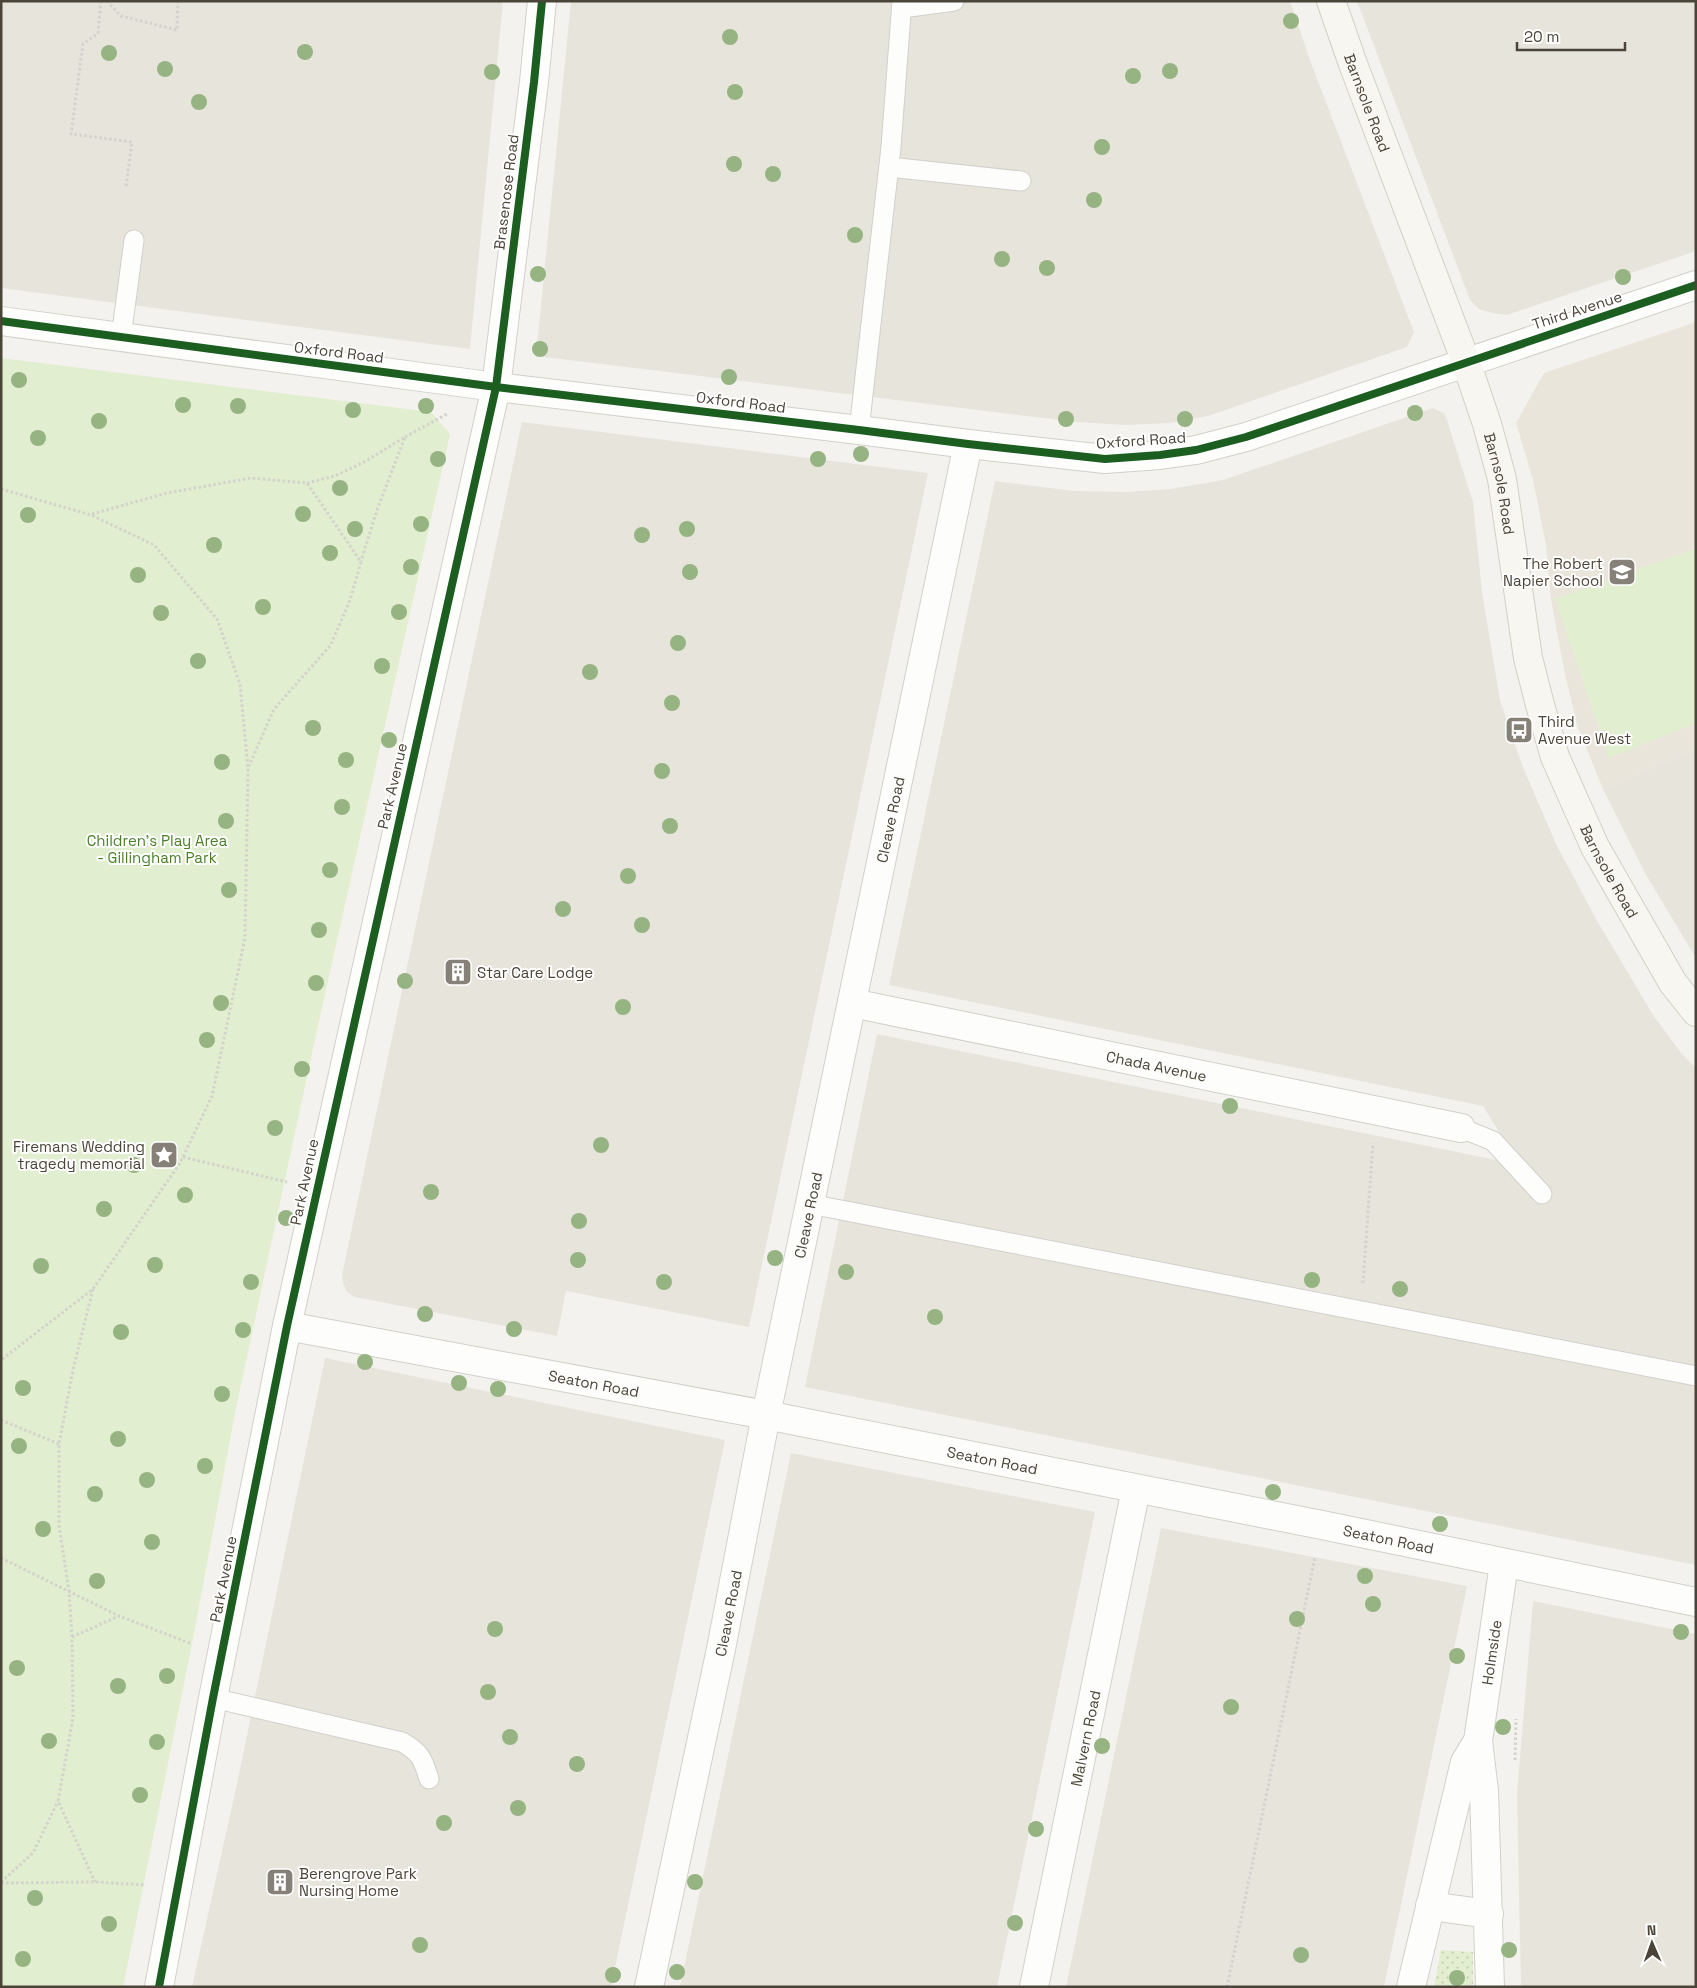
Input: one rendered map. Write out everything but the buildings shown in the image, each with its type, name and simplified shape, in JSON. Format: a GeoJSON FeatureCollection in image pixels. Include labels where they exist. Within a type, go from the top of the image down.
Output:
{"type":"FeatureCollection","features":[{"type":"Feature","properties":{"kind":"street","name":"Brasenose Road"},"geometry":{"type":"LineString","coordinates":[[496,387],[534,82],[542,1]]}},
{"type":"Feature","properties":{"kind":"street","name":"Barnsole Road"},"geometry":{"type":"LineString","coordinates":[[1331,1],[1466,362],[1487,424],[1502,479],[1528,658],[1555,757],[1599,855],[1673,983],[1696,1012]]}},
{"type":"Feature","properties":{"kind":"street","name":"Third Avenue"},"geometry":{"type":"LineString","coordinates":[[1466,362],[1696,285]]}},
{"type":"Feature","properties":{"kind":"street","name":"Oxford Road"},"geometry":{"type":"LineString","coordinates":[[1,321],[496,387],[1105,459],[1196,450],[1246,437],[1466,362]]}},
{"type":"Feature","properties":{"kind":"street","name":"Park Avenue"},"geometry":{"type":"LineString","coordinates":[[159,1987],[213,1698],[287,1326],[496,387]]}},
{"type":"Feature","properties":{"kind":"street","name":"Cleave Road"},"geometry":{"type":"LineString","coordinates":[[650,1987],[721,1649],[766,1416],[968,444]]}},
{"type":"Feature","properties":{"kind":"street","name":"Chada Avenue"},"geometry":{"type":"LineString","coordinates":[[852,1003],[1461,1128]]}},
{"type":"Feature","properties":{"kind":"street","name":"Seaton Road"},"geometry":{"type":"LineString","coordinates":[[287,1326],[766,1416],[1322,1525],[1696,1602]]}},
{"type":"Feature","properties":{"kind":"street","name":"Malvern Road"},"geometry":{"type":"LineString","coordinates":[[1034,1987],[1136,1490]]}},
{"type":"Feature","properties":{"kind":"street","name":"Holmside"},"geometry":{"type":"LineString","coordinates":[[1490,1987],[1484,1791],[1478,1741],[1504,1564]]}},
{"type":"Feature","properties":{"kind":"street","name":"Holmside"},"geometry":{"type":"LineString","coordinates":[[1411,1987],[1465,1762],[1478,1741]]}},
{"type":"Feature","properties":{"kind":"street"},"geometry":{"type":"LineString","coordinates":[[1430,1906],[1489,1914]]}},
{"type":"Feature","properties":{"kind":"lane"},"geometry":{"type":"LineString","coordinates":[[859,430],[889,167],[902,5],[954,1]]}},
{"type":"Feature","properties":{"kind":"lane"},"geometry":{"type":"LineString","coordinates":[[889,167],[1021,181]]}},
{"type":"Feature","properties":{"kind":"lane"},"geometry":{"type":"LineString","coordinates":[[121,338],[134,240]]}},
{"type":"Feature","properties":{"kind":"lane"},"geometry":{"type":"LineString","coordinates":[[1461,1128],[1493,1142],[1542,1194]]}},
{"type":"Feature","properties":{"kind":"lane"},"geometry":{"type":"LineString","coordinates":[[810,1204],[1696,1376]]}},
{"type":"Feature","properties":{"kind":"lane"},"geometry":{"type":"LineString","coordinates":[[213,1698],[402,1742],[416,1750],[424,1762],[428,1779]]}},
{"type":"Feature","properties":{"kind":"path"},"geometry":{"type":"LineString","coordinates":[[101,1],[98,33],[83,44],[71,134],[132,142],[126,187]]}},
{"type":"Feature","properties":{"kind":"path"},"geometry":{"type":"LineString","coordinates":[[107,1],[121,16],[177,30],[178,1]]}},
{"type":"Feature","properties":{"kind":"path"},"geometry":{"type":"LineString","coordinates":[[92,514],[167,493],[251,478],[307,483],[335,476],[364,462],[404,437],[377,510],[349,603],[330,646],[274,710],[248,768]]}},
{"type":"Feature","properties":{"kind":"path"},"geometry":{"type":"LineString","coordinates":[[307,483],[361,562]]}},
{"type":"Feature","properties":{"kind":"path"},"geometry":{"type":"LineString","coordinates":[[1,489],[92,514],[154,545],[217,619],[240,684],[248,768],[244,943],[212,1096],[183,1157],[93,1289],[1,1360]]}},
{"type":"Feature","properties":{"kind":"path"},"geometry":{"type":"LineString","coordinates":[[1361,1312],[1376,1110]]}},
{"type":"Feature","properties":{"kind":"path"},"geometry":{"type":"LineString","coordinates":[[183,1157],[316,1190]]}},
{"type":"Feature","properties":{"kind":"path"},"geometry":{"type":"LineString","coordinates":[[1,1883],[33,1853],[58,1801],[73,1718],[72,1638],[69,1592],[59,1525],[60,1444],[73,1370],[93,1289]]}},
{"type":"Feature","properties":{"kind":"path"},"geometry":{"type":"LineString","coordinates":[[1,1420],[60,1444]]}},
{"type":"Feature","properties":{"kind":"path"},"geometry":{"type":"LineString","coordinates":[[1227,1987],[1322,1525]]}},
{"type":"Feature","properties":{"kind":"path"},"geometry":{"type":"LineString","coordinates":[[1,1558],[120,1616],[192,1644]]}},
{"type":"Feature","properties":{"kind":"path"},"geometry":{"type":"LineString","coordinates":[[72,1638],[120,1616]]}},
{"type":"Feature","properties":{"kind":"path"},"geometry":{"type":"LineString","coordinates":[[1515,1762],[1517,1713]]}},
{"type":"Feature","properties":{"kind":"path"},"geometry":{"type":"LineString","coordinates":[[58,1801],[95,1882]]}},
{"type":"Feature","properties":{"kind":"path"},"geometry":{"type":"LineString","coordinates":[[1,1883],[95,1882],[179,1887]]}},
{"type":"Feature","properties":{"kind":"shaded area"},"geometry":{"type":"Polygon","coordinates":[[[1,1],[503,1],[470,349],[1,288],[1,1]]]}},
{"type":"Feature","properties":{"kind":"shaded area"},"geometry":{"type":"Polygon","coordinates":[[[571,1],[1290,1],[1311,63],[1414,332],[1407,347],[1208,416],[1170,423],[1126,425],[1076,422],[536,356],[571,1]]]}},
{"type":"Feature","properties":{"kind":"shaded area"},"geometry":{"type":"Polygon","coordinates":[[[1357,1],[1696,1],[1696,251],[1507,315],[1479,309],[1470,300],[1357,1]]]}},
{"type":"Feature","properties":{"kind":"shaded area","name":"The Robert Napier School"},"geometry":{"type":"Polygon","coordinates":[[[1696,322],[1696,749],[1603,789],[1577,725],[1551,600],[1546,545],[1533,480],[1516,423],[1544,373],[1696,322]]]}},
{"type":"Feature","properties":{"kind":"shaded area"},"geometry":{"type":"Polygon","coordinates":[[[1433,408],[1445,414],[1473,502],[1482,592],[1500,700],[1522,765],[1557,846],[1596,919],[1653,1015],[1682,1054],[1696,1068],[1696,1565],[805,1387],[877,1034],[1526,1166],[1497,1129],[1483,1106],[889,985],[995,481],[1075,491],[1126,492],[1171,489],[1223,480],[1433,408]]]}},
{"type":"Feature","properties":{"kind":"shaded area"},"geometry":{"type":"Polygon","coordinates":[[[522,422],[928,473],[749,1327],[566,1291],[557,1336],[355,1297],[347,1292],[343,1283],[342,1275],[522,422]]]}},
{"type":"Feature","properties":{"kind":"shaded area"},"geometry":{"type":"Polygon","coordinates":[[[1696,749],[1696,958],[1645,873],[1603,789],[1696,749]]]}},
{"type":"Feature","properties":{"kind":"shaded area"},"geometry":{"type":"Polygon","coordinates":[[[325,1358],[725,1440],[611,1987],[192,1987],[238,1779],[325,1358]]]}},
{"type":"Feature","properties":{"kind":"shaded area"},"geometry":{"type":"Polygon","coordinates":[[[791,1453],[1095,1512],[997,1987],[680,1987],[791,1453]]]}},
{"type":"Feature","properties":{"kind":"shaded area"},"geometry":{"type":"Polygon","coordinates":[[[1161,1528],[1467,1586],[1384,1987],[1066,1987],[1161,1528]]]}},
{"type":"Feature","properties":{"kind":"shaded area"},"geometry":{"type":"Polygon","coordinates":[[[1533,1601],[1696,1634],[1696,1987],[1521,1987],[1517,1794],[1533,1601]]]}},
{"type":"Feature","properties":{"kind":"green space","name":"Children's Play Area - Gillingham Park"},"geometry":{"type":"Polygon","coordinates":[[[1,358],[431,412],[450,434],[317,1030],[236,1408],[192,1644],[123,1987],[1,1987],[1,358]]]}},
{"type":"Feature","properties":{"kind":"green space"},"geometry":{"type":"Polygon","coordinates":[[[1696,548],[1696,723],[1609,758],[1555,599],[1696,548]]]}},
{"type":"Feature","properties":{"kind":"green space"},"geometry":{"type":"Polygon","coordinates":[[[1441,1950],[1473,1952],[1473,1987],[1434,1987],[1441,1950]]]}},
{"type":"Feature","properties":{"kind":"cycle path"},"geometry":{"type":"LineString","coordinates":[[159,1987],[213,1698],[287,1326],[496,387],[534,82],[542,1]]}},
{"type":"Feature","properties":{"kind":"cycle path"},"geometry":{"type":"LineString","coordinates":[[1,321],[496,387],[1105,459],[1196,450],[1246,437],[1696,285]]}},
{"type":"Feature","properties":{"kind":"place","name":"The Robert Napier School"},"geometry":{"type":"Point","coordinates":[1622,572]}},
{"type":"Feature","properties":{"kind":"place","name":"Third Avenue West"},"geometry":{"type":"Point","coordinates":[1519,730]}},
{"type":"Feature","properties":{"kind":"place","name":"Star Care Lodge"},"geometry":{"type":"Point","coordinates":[458,972]}},
{"type":"Feature","properties":{"kind":"place","name":"Firemans Wedding tragedy memorial"},"geometry":{"type":"Point","coordinates":[164,1155]}},
{"type":"Feature","properties":{"kind":"place","name":"Berengrove Park Nursing Home"},"geometry":{"type":"Point","coordinates":[280,1882]}}]}
